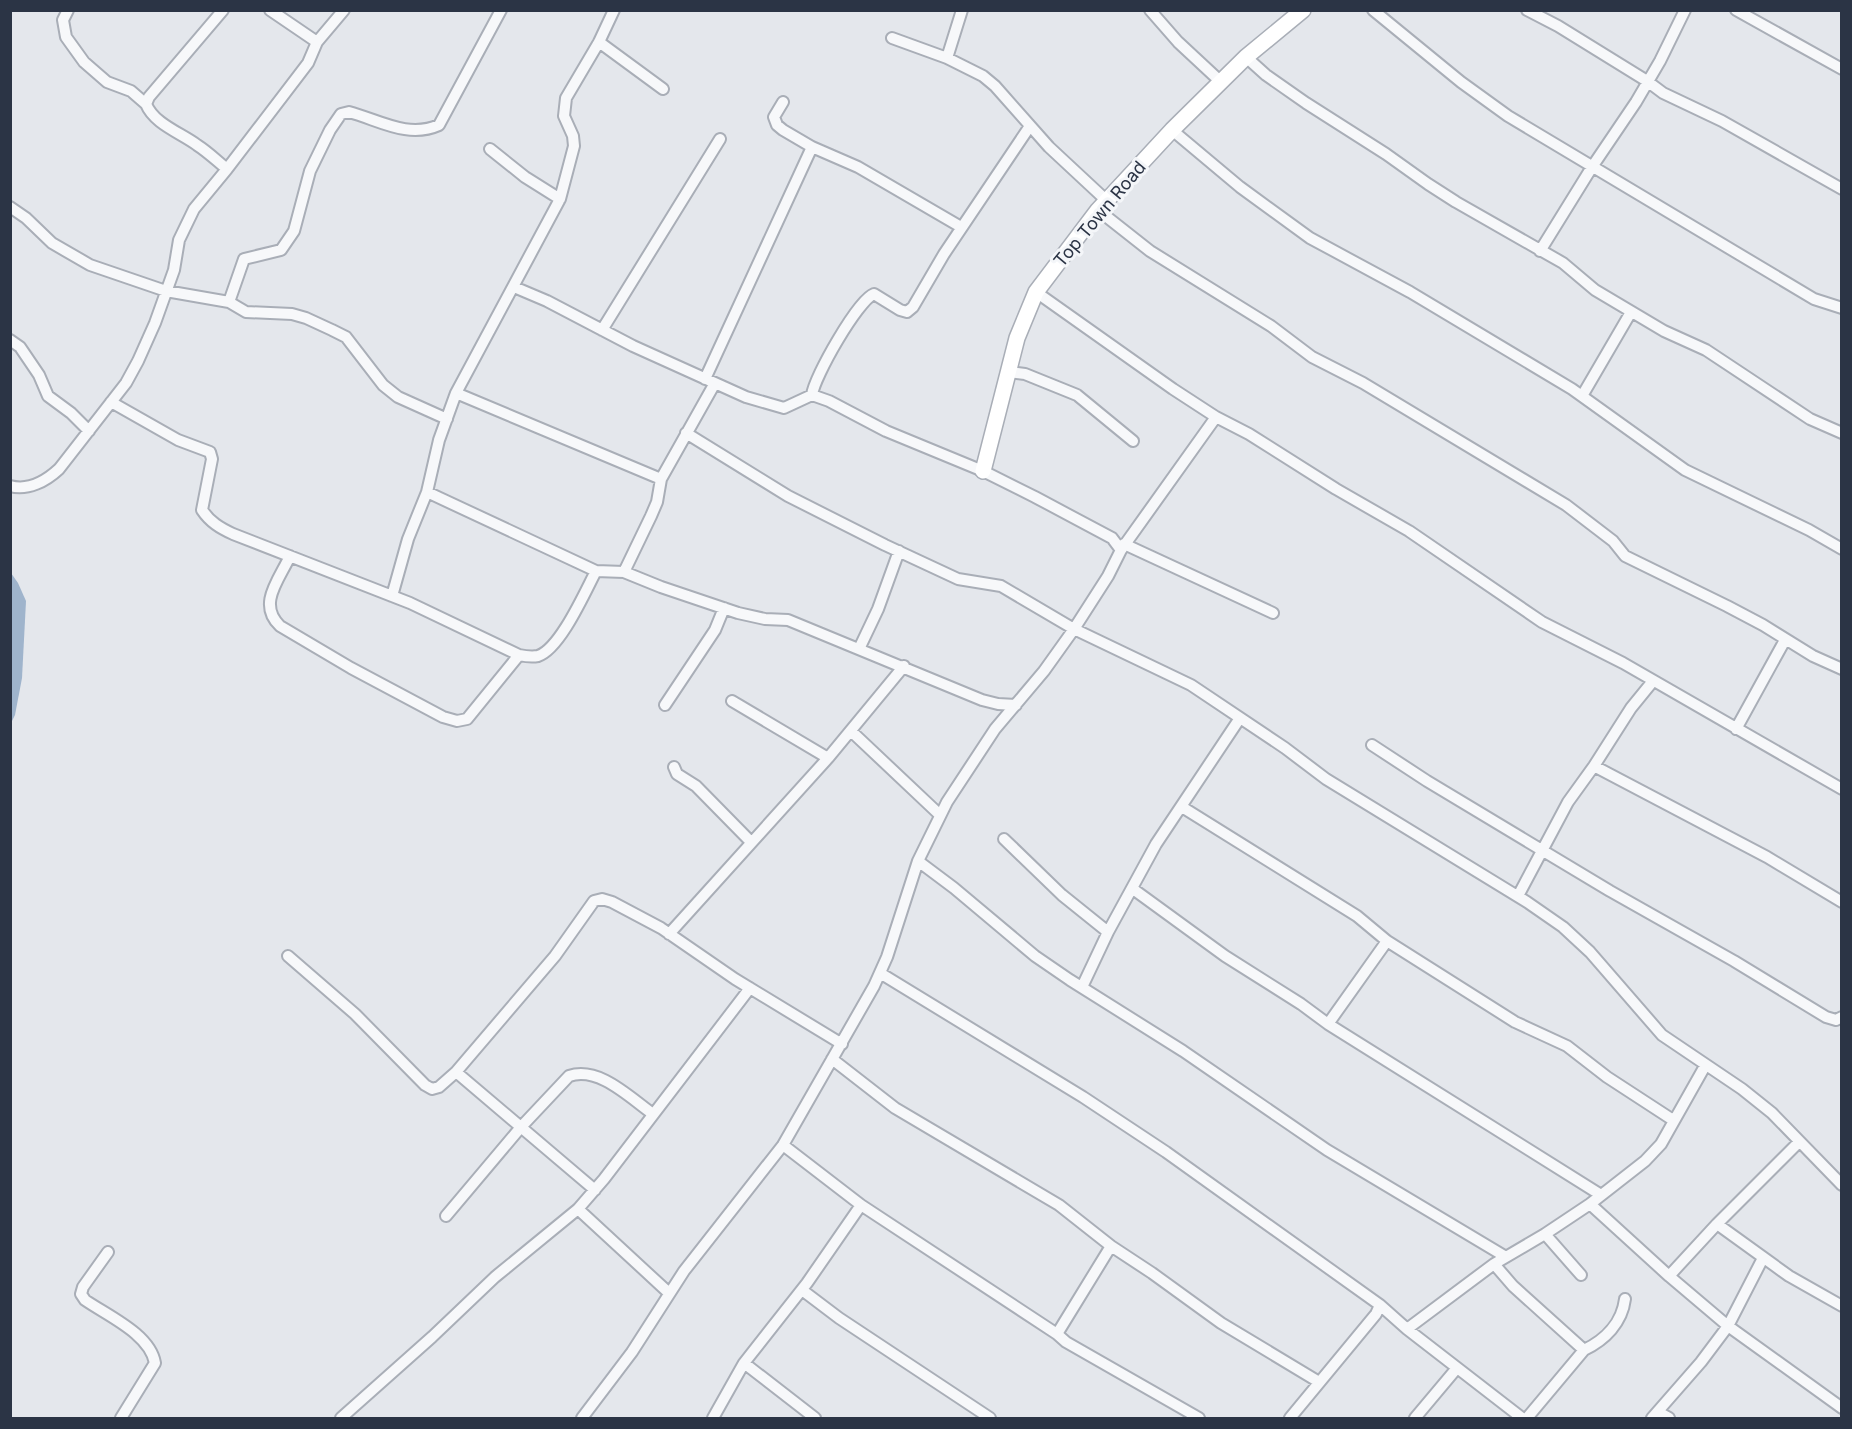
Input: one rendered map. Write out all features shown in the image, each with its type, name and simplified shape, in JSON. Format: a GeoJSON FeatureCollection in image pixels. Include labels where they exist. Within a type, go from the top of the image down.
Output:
{"type":"FeatureCollection","features":[{"type":"Feature","properties":{"kind":"street"},"geometry":{"type":"LineString","coordinates":[[68,10],[63,20],[66,37],[84,62],[107,82],[131,91],[163,123],[198,145],[227,169]]}},
{"type":"Feature","properties":{"kind":"street"},"geometry":{"type":"LineString","coordinates":[[146,104],[149,97],[224,10]]}},
{"type":"Feature","properties":{"kind":"street"},"geometry":{"type":"LineString","coordinates":[[270,10],[318,42]]}},
{"type":"Feature","properties":{"kind":"street"},"geometry":{"type":"LineString","coordinates":[[10,486],[21,489],[37,484],[60,469],[126,383],[155,323],[174,270],[179,240],[194,209],[308,63],[318,42],[344,10]]}},
{"type":"Feature","properties":{"kind":"street"},"geometry":{"type":"LineString","coordinates":[[230,302],[244,259],[281,250],[294,231],[310,171],[330,130],[341,114],[349,112],[403,130],[421,131],[439,125],[501,10]]}},
{"type":"Feature","properties":{"kind":"street"},"geometry":{"type":"LineString","coordinates":[[392,596],[408,539],[427,492],[439,440],[456,393],[560,199],[574,146],[573,136],[564,116],[566,98],[614,10]]}},
{"type":"Feature","properties":{"kind":"street"},"geometry":{"type":"LineString","coordinates":[[947,58],[962,10]]}},
{"type":"Feature","properties":{"kind":"street"},"geometry":{"type":"LineString","coordinates":[[1150,10],[1178,42],[1221,82]]}},
{"type":"Feature","properties":{"kind":"street","name":"Top Town Road"},"geometry":{"type":"LineString","coordinates":[[983,471],[1017,338],[1036,291],[1102,206],[1172,130],[1246,57],[1303,10]]}},
{"type":"Feature","properties":{"kind":"street"},"geometry":{"type":"LineString","coordinates":[[1373,10],[1487,101],[1526,127],[1814,299],[1842,308]]}},
{"type":"Feature","properties":{"kind":"street"},"geometry":{"type":"LineString","coordinates":[[1527,10],[1558,26],[1663,93],[1722,121],[1840,184]]}},
{"type":"Feature","properties":{"kind":"street"},"geometry":{"type":"LineString","coordinates":[[1540,251],[1636,102],[1660,62],[1685,10]]}},
{"type":"Feature","properties":{"kind":"street"},"geometry":{"type":"LineString","coordinates":[[1736,10],[1842,69]]}},
{"type":"Feature","properties":{"kind":"street"},"geometry":{"type":"LineString","coordinates":[[892,38],[947,58],[983,76],[995,86],[1076,174],[1102,206],[1150,251],[1271,326],[1312,357],[1373,389],[1566,505],[1613,541],[1625,556],[1727,606],[1813,656],[1842,669]]}},
{"type":"Feature","properties":{"kind":"street"},"geometry":{"type":"LineString","coordinates":[[598,42],[663,89]]}},
{"type":"Feature","properties":{"kind":"street"},"geometry":{"type":"LineString","coordinates":[[1246,57],[1266,75],[1306,103],[1428,184],[1563,263],[1595,290],[1664,331],[1706,350],[1810,419],[1842,433]]}},
{"type":"Feature","properties":{"kind":"street"},"geometry":{"type":"LineString","coordinates":[[783,102],[774,117],[777,125],[812,147],[858,167],[961,227]]}},
{"type":"Feature","properties":{"kind":"street"},"geometry":{"type":"LineString","coordinates":[[812,395],[818,375],[867,297],[874,294],[907,312],[913,307],[961,227],[1030,126]]}},
{"type":"Feature","properties":{"kind":"street"},"geometry":{"type":"LineString","coordinates":[[1172,130],[1240,187],[1310,238],[1410,292],[1582,396],[1685,470],[1842,549]]}},
{"type":"Feature","properties":{"kind":"street"},"geometry":{"type":"LineString","coordinates":[[602,330],[720,139]]}},
{"type":"Feature","properties":{"kind":"street"},"geometry":{"type":"LineString","coordinates":[[624,572],[657,502],[661,479],[710,381],[812,147]]}},
{"type":"Feature","properties":{"kind":"street"},"geometry":{"type":"LineString","coordinates":[[490,149],[525,177],[560,199]]}},
{"type":"Feature","properties":{"kind":"street"},"geometry":{"type":"LineString","coordinates":[[10,207],[26,218],[52,243],[90,265],[166,291],[230,302],[246,312],[292,314],[306,318],[346,338],[383,385],[398,397],[447,419]]}},
{"type":"Feature","properties":{"kind":"street"},"geometry":{"type":"LineString","coordinates":[[514,287],[753,400],[784,408],[812,395],[829,401],[886,431],[983,471],[1113,538],[1122,547],[1273,613]]}},
{"type":"Feature","properties":{"kind":"street"},"geometry":{"type":"LineString","coordinates":[[1036,291],[1147,371],[1216,417],[1249,434],[1336,489],[1409,531],[1542,622],[1604,653],[1842,789]]}},
{"type":"Feature","properties":{"kind":"street"},"geometry":{"type":"LineString","coordinates":[[1582,396],[1631,312]]}},
{"type":"Feature","properties":{"kind":"street"},"geometry":{"type":"LineString","coordinates":[[10,340],[20,347],[39,375],[48,396],[71,413],[89,431]]}},
{"type":"Feature","properties":{"kind":"street"},"geometry":{"type":"LineString","coordinates":[[1009,372],[1025,374],[1077,395],[1133,441]]}},
{"type":"Feature","properties":{"kind":"street"},"geometry":{"type":"LineString","coordinates":[[456,393],[661,479]]}},
{"type":"Feature","properties":{"kind":"street"},"geometry":{"type":"LineString","coordinates":[[111,402],[178,440],[210,452],[211,467],[202,510],[207,517],[233,534],[392,596],[519,655],[538,656],[552,646],[561,635],[596,571]]}},
{"type":"Feature","properties":{"kind":"street"},"geometry":{"type":"LineString","coordinates":[[582,1419],[632,1352],[669,1293],[723,1219],[783,1145],[880,973],[918,861],[940,816],[995,729],[1044,671],[1074,629],[1108,576],[1122,547],[1216,417]]}},
{"type":"Feature","properties":{"kind":"street"},"geometry":{"type":"LineString","coordinates":[[686,433],[788,496],[958,579],[1001,586],[1074,629],[1191,685],[1285,748],[1326,779],[1549,916],[1573,935],[1622,986],[1654,1027],[1772,1113],[1798,1143],[1842,1185]]}},
{"type":"Feature","properties":{"kind":"street"},"geometry":{"type":"LineString","coordinates":[[427,492],[596,571],[624,572],[724,608],[765,619],[788,620],[982,700],[1016,705]]}},
{"type":"Feature","properties":{"kind":"street"},"geometry":{"type":"LineString","coordinates":[[859,649],[878,609],[899,551]]}},
{"type":"Feature","properties":{"kind":"street"},"geometry":{"type":"LineString","coordinates":[[290,556],[269,601],[272,618],[280,626],[351,668],[443,717],[457,721],[467,719],[519,655]]}},
{"type":"Feature","properties":{"kind":"street"},"geometry":{"type":"LineString","coordinates":[[665,705],[716,630],[724,608]]}},
{"type":"Feature","properties":{"kind":"street"},"geometry":{"type":"LineString","coordinates":[[1736,729],[1785,640]]}},
{"type":"Feature","properties":{"kind":"street"},"geometry":{"type":"LineString","coordinates":[[669,934],[828,758],[904,666]]}},
{"type":"Feature","properties":{"kind":"street"},"geometry":{"type":"LineString","coordinates":[[1518,896],[1568,802],[1631,708],[1653,681]]}},
{"type":"Feature","properties":{"kind":"street"},"geometry":{"type":"LineString","coordinates":[[732,701],[828,758]]}},
{"type":"Feature","properties":{"kind":"street"},"geometry":{"type":"LineString","coordinates":[[1082,987],[1108,932],[1156,844],[1240,718]]}},
{"type":"Feature","properties":{"kind":"street"},"geometry":{"type":"LineString","coordinates":[[851,731],[940,816]]}},
{"type":"Feature","properties":{"kind":"street"},"geometry":{"type":"LineString","coordinates":[[1372,745],[1427,781],[1677,931],[1750,970],[1826,1017],[1836,1020],[1842,1017]]}},
{"type":"Feature","properties":{"kind":"street"},"geometry":{"type":"LineString","coordinates":[[1594,766],[1767,857],[1842,902]]}},
{"type":"Feature","properties":{"kind":"street"},"geometry":{"type":"LineString","coordinates":[[674,767],[677,774],[696,786],[751,842]]}},
{"type":"Feature","properties":{"kind":"street"},"geometry":{"type":"LineString","coordinates":[[1182,807],[1357,916],[1387,941],[1515,1022],[1567,1046],[1607,1077],[1673,1120]]}},
{"type":"Feature","properties":{"kind":"street"},"geometry":{"type":"LineString","coordinates":[[1004,839],[1062,895],[1108,932]]}},
{"type":"Feature","properties":{"kind":"street"},"geometry":{"type":"LineString","coordinates":[[918,861],[1035,956],[1183,1051],[1327,1150],[1506,1257]]}},
{"type":"Feature","properties":{"kind":"street"},"geometry":{"type":"LineString","coordinates":[[1132,889],[1225,956],[1301,1004],[1328,1024],[1601,1195]]}},
{"type":"Feature","properties":{"kind":"street"},"geometry":{"type":"LineString","coordinates":[[288,956],[355,1014],[425,1085],[432,1089],[439,1087],[456,1072],[555,956],[594,901],[602,899],[612,902],[669,934],[750,988],[842,1044]]}},
{"type":"Feature","properties":{"kind":"street"},"geometry":{"type":"LineString","coordinates":[[1328,1024],[1387,941]]}},
{"type":"Feature","properties":{"kind":"street"},"geometry":{"type":"LineString","coordinates":[[880,973],[1083,1097],[1166,1152],[1380,1305],[1407,1329],[1522,1419]]}},
{"type":"Feature","properties":{"kind":"street"},"geometry":{"type":"LineString","coordinates":[[341,1419],[495,1277],[578,1209],[750,988]]}},
{"type":"Feature","properties":{"kind":"street"},"geometry":{"type":"LineString","coordinates":[[832,1059],[895,1108],[1059,1205],[1111,1246],[1221,1323],[1319,1382]]}},
{"type":"Feature","properties":{"kind":"street"},"geometry":{"type":"LineString","coordinates":[[1407,1329],[1494,1264],[1590,1204],[1645,1161],[1661,1144],[1705,1066]]}},
{"type":"Feature","properties":{"kind":"street"},"geometry":{"type":"LineString","coordinates":[[456,1072],[595,1190]]}},
{"type":"Feature","properties":{"kind":"street"},"geometry":{"type":"LineString","coordinates":[[446,1216],[521,1127],[569,1076],[579,1072],[600,1078],[653,1114]]}},
{"type":"Feature","properties":{"kind":"street"},"geometry":{"type":"LineString","coordinates":[[1669,1276],[1798,1143]]}},
{"type":"Feature","properties":{"kind":"street"},"geometry":{"type":"LineString","coordinates":[[783,1145],[861,1205],[1077,1349],[1165,1397],[1199,1419]]}},
{"type":"Feature","properties":{"kind":"street"},"geometry":{"type":"LineString","coordinates":[[1590,1204],[1728,1326],[1842,1408]]}},
{"type":"Feature","properties":{"kind":"street"},"geometry":{"type":"LineString","coordinates":[[713,1419],[744,1364],[802,1290],[861,1205]]}},
{"type":"Feature","properties":{"kind":"street"},"geometry":{"type":"LineString","coordinates":[[578,1209],[669,1293]]}},
{"type":"Feature","properties":{"kind":"street"},"geometry":{"type":"LineString","coordinates":[[1717,1224],[1801,1284],[1842,1306]]}},
{"type":"Feature","properties":{"kind":"street"},"geometry":{"type":"LineString","coordinates":[[1545,1234],[1581,1275]]}},
{"type":"Feature","properties":{"kind":"street"},"geometry":{"type":"LineString","coordinates":[[1057,1334],[1111,1246]]}},
{"type":"Feature","properties":{"kind":"street"},"geometry":{"type":"LineString","coordinates":[[108,1251],[83,1287],[81,1294],[85,1300],[143,1339],[153,1352],[155,1363],[121,1419]]}},
{"type":"Feature","properties":{"kind":"street"},"geometry":{"type":"LineString","coordinates":[[1669,1419],[1655,1415],[1701,1362],[1728,1326],[1763,1258]]}},
{"type":"Feature","properties":{"kind":"street"},"geometry":{"type":"LineString","coordinates":[[1494,1264],[1513,1286],[1584,1350]]}},
{"type":"Feature","properties":{"kind":"street"},"geometry":{"type":"LineString","coordinates":[[802,1290],[839,1318],[990,1419]]}},
{"type":"Feature","properties":{"kind":"street"},"geometry":{"type":"LineString","coordinates":[[1527,1419],[1584,1350],[1597,1344],[1611,1330],[1624,1309],[1625,1299]]}},
{"type":"Feature","properties":{"kind":"street"},"geometry":{"type":"LineString","coordinates":[[1290,1419],[1376,1314],[1380,1305]]}},
{"type":"Feature","properties":{"kind":"street"},"geometry":{"type":"LineString","coordinates":[[744,1364],[816,1419]]}},
{"type":"Feature","properties":{"kind":"street"},"geometry":{"type":"LineString","coordinates":[[1415,1419],[1457,1368]]}},
{"type":"Feature","properties":{"kind":"water"},"geometry":{"type":"Polygon","coordinates":[[[11,573],[26,601],[22,678],[15,715],[11,723],[11,573]]]}}]}
